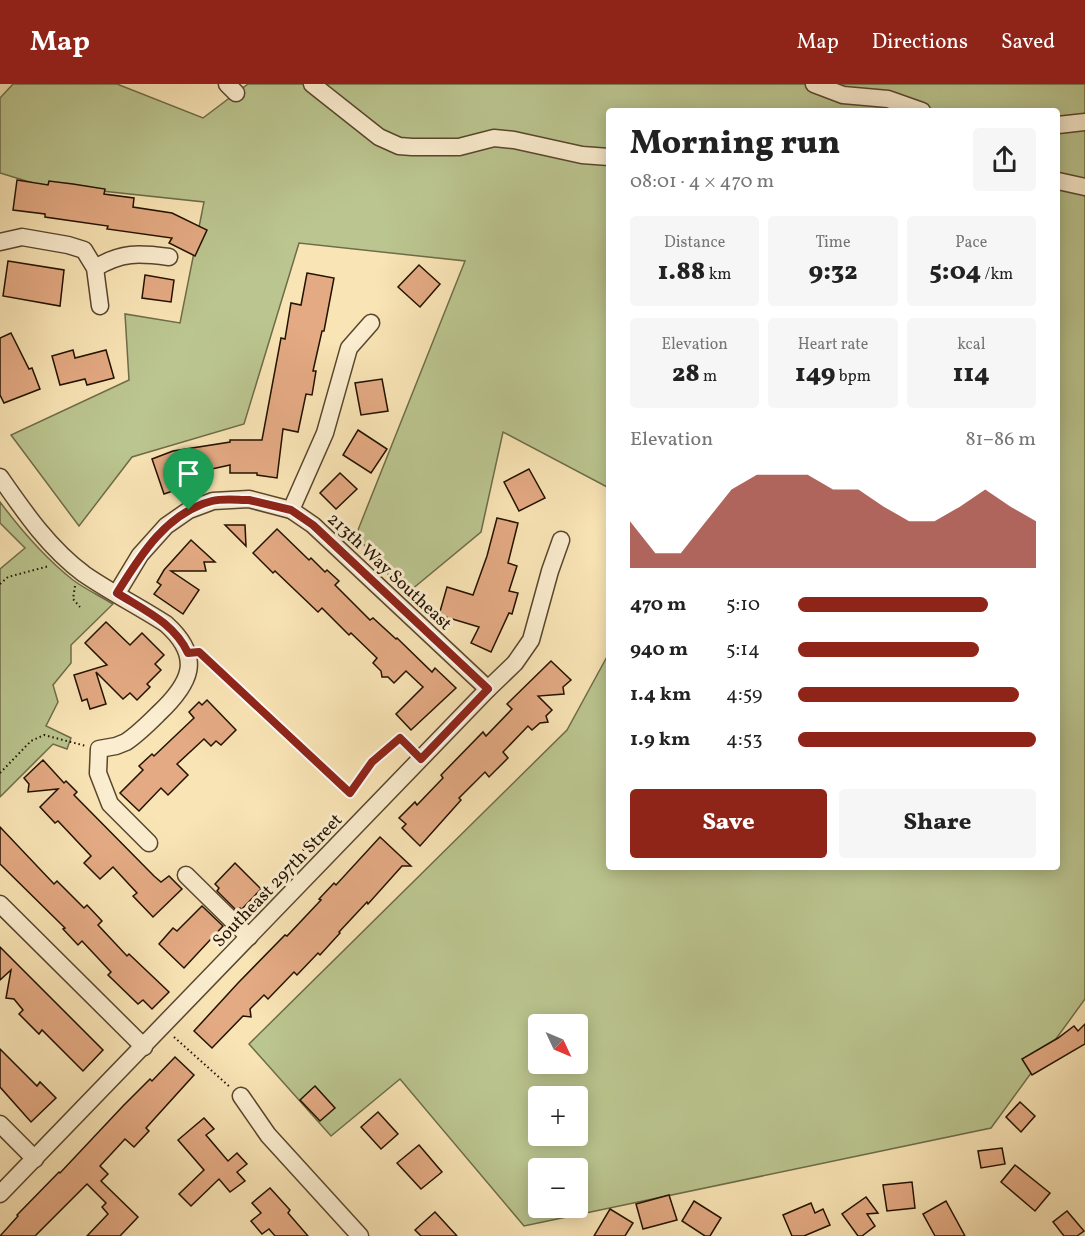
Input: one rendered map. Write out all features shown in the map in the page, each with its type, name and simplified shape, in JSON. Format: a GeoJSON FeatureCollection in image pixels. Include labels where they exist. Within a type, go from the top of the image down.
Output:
{"type":"FeatureCollection","features":[{"type":"Feature","properties":{"kind":"street"},"geometry":{"type":"LineString","coordinates":[[312,84],[379,137],[399,146],[459,147],[494,138],[514,140],[576,154],[606,157]]}},
{"type":"Feature","properties":{"kind":"street"},"geometry":{"type":"LineString","coordinates":[[813,84],[843,95],[888,99],[914,108]]}},
{"type":"Feature","properties":{"kind":"street"},"geometry":{"type":"LineString","coordinates":[[1060,125],[1085,122]]}},
{"type":"Feature","properties":{"kind":"street"},"geometry":{"type":"LineString","coordinates":[[1060,182],[1085,188]]}},
{"type":"Feature","properties":{"kind":"street"},"geometry":{"type":"LineString","coordinates":[[0,242],[22,237],[84,250],[94,268],[100,306]]}},
{"type":"Feature","properties":{"kind":"street"},"geometry":{"type":"LineString","coordinates":[[94,268],[110,259],[128,254],[169,257]]}},
{"type":"Feature","properties":{"kind":"street"},"geometry":{"type":"LineString","coordinates":[[291,510],[325,433],[349,348],[370,323]]}},
{"type":"Feature","properties":{"kind":"street"},"geometry":{"type":"LineString","coordinates":[[0,477],[32,523],[65,557],[81,571],[166,624],[177,634],[188,653],[187,675],[178,695],[126,742],[99,749],[98,773],[111,804],[149,843]]}},
{"type":"Feature","properties":{"kind":"street","name":"213th Way Southeast"},"geometry":{"type":"LineString","coordinates":[[117,593],[140,555],[166,526],[189,510],[213,501],[249,500],[291,510],[313,525],[488,689]]}},
{"type":"Feature","properties":{"kind":"street","name":"Southeast 297th Street"},"geometry":{"type":"LineString","coordinates":[[0,1194],[515,663],[531,640],[561,540]]}},
{"type":"Feature","properties":{"kind":"street"},"geometry":{"type":"LineString","coordinates":[[186,875],[249,937]]}},
{"type":"Feature","properties":{"kind":"street"},"geometry":{"type":"LineString","coordinates":[[0,904],[144,1047]]}},
{"type":"Feature","properties":{"kind":"street"},"geometry":{"type":"LineString","coordinates":[[241,1096],[268,1135],[360,1236]]}},
{"type":"Feature","properties":{"kind":"street"},"geometry":{"type":"LineString","coordinates":[[0,1124],[34,1160]]}},
{"type":"Feature","properties":{"kind":"path"},"geometry":{"type":"LineString","coordinates":[[0,584],[8,577],[49,566],[65,557]]}},
{"type":"Feature","properties":{"kind":"path"},"geometry":{"type":"LineString","coordinates":[[80,607],[73,600],[73,594],[81,571]]}},
{"type":"Feature","properties":{"kind":"path"},"geometry":{"type":"LineString","coordinates":[[188,653],[199,652],[350,793],[372,762],[400,738],[421,759]]}},
{"type":"Feature","properties":{"kind":"path"},"geometry":{"type":"LineString","coordinates":[[0,773],[32,741],[44,735],[99,749]]}},
{"type":"Feature","properties":{"kind":"path"},"geometry":{"type":"LineString","coordinates":[[163,1026],[241,1096]]}},
{"type":"Feature","properties":{"kind":"green space"},"geometry":{"type":"Polygon","coordinates":[[[13,84],[117,84],[203,118],[248,84],[1085,84],[1085,999],[991,1128],[588,1213],[588,1158],[528,1158],[528,1218],[562,1218],[524,1226],[400,1079],[331,1136],[249,1044],[567,730],[606,658],[606,870],[1060,870],[1060,108],[606,108],[606,486],[503,432],[481,532],[405,595],[356,535],[465,261],[299,243],[244,424],[132,457],[79,526],[11,435],[129,380],[125,314],[180,323],[204,202],[36,184],[0,173],[0,98],[13,84]]]}},
{"type":"Feature","properties":{"kind":"green space"},"geometry":{"type":"Polygon","coordinates":[[[0,502],[16,523],[53,562],[78,583],[113,604],[71,645],[71,663],[53,685],[58,702],[46,726],[71,738],[67,749],[53,744],[0,797],[0,569],[25,548],[0,523],[0,502]]]}},
{"type":"Feature","properties":{"kind":"building"},"geometry":{"type":"Polygon","coordinates":[[[17,180],[48,185],[49,181],[105,189],[104,194],[134,198],[133,207],[172,213],[207,230],[195,256],[169,243],[172,238],[107,229],[108,226],[13,210],[17,180]]]}},
{"type":"Feature","properties":{"kind":"building"},"geometry":{"type":"Polygon","coordinates":[[[8,261],[64,270],[60,306],[3,296],[8,261]]]}},
{"type":"Feature","properties":{"kind":"building"},"geometry":{"type":"Polygon","coordinates":[[[419,265],[440,284],[420,307],[398,287],[419,265]]]}},
{"type":"Feature","properties":{"kind":"building"},"geometry":{"type":"Polygon","coordinates":[[[307,273],[334,278],[324,331],[322,331],[313,371],[316,371],[312,395],[306,394],[298,432],[283,429],[277,478],[257,475],[257,473],[230,473],[230,465],[207,470],[209,478],[189,482],[190,485],[164,494],[152,459],[173,451],[230,442],[230,440],[262,440],[281,338],[285,339],[291,303],[301,305],[307,273]]]}},
{"type":"Feature","properties":{"kind":"building"},"geometry":{"type":"Polygon","coordinates":[[[145,275],[174,280],[171,302],[142,298],[145,275]]]}},
{"type":"Feature","properties":{"kind":"building"},"geometry":{"type":"Polygon","coordinates":[[[11,333],[29,369],[32,368],[40,389],[4,403],[0,395],[0,338],[11,333]]]}},
{"type":"Feature","properties":{"kind":"building"},"geometry":{"type":"Polygon","coordinates":[[[73,350],[75,358],[106,350],[114,378],[87,385],[85,379],[60,385],[52,356],[73,350]]]}},
{"type":"Feature","properties":{"kind":"building"},"geometry":{"type":"Polygon","coordinates":[[[382,379],[388,411],[361,415],[355,383],[382,379]]]}},
{"type":"Feature","properties":{"kind":"building"},"geometry":{"type":"Polygon","coordinates":[[[358,430],[387,449],[371,473],[343,455],[358,430]]]}},
{"type":"Feature","properties":{"kind":"building"},"geometry":{"type":"Polygon","coordinates":[[[529,469],[545,498],[519,511],[504,482],[529,469]]]}},
{"type":"Feature","properties":{"kind":"building"},"geometry":{"type":"Polygon","coordinates":[[[340,473],[357,489],[336,509],[320,493],[340,473]]]}},
{"type":"Feature","properties":{"kind":"building"},"geometry":{"type":"Polygon","coordinates":[[[497,518],[518,523],[508,563],[517,566],[509,591],[518,593],[512,614],[509,613],[491,652],[471,643],[479,627],[439,615],[447,587],[473,595],[497,518]]]}},
{"type":"Feature","properties":{"kind":"building"},"geometry":{"type":"Polygon","coordinates":[[[225,525],[245,525],[246,546],[225,525]]]}},
{"type":"Feature","properties":{"kind":"building"},"geometry":{"type":"Polygon","coordinates":[[[277,529],[309,560],[311,558],[325,572],[327,570],[339,581],[335,585],[370,620],[373,618],[432,672],[435,668],[456,688],[411,730],[396,714],[423,687],[406,671],[394,683],[388,677],[382,677],[381,671],[373,663],[377,658],[351,633],[349,635],[322,608],[318,612],[253,553],[277,529]]]}},
{"type":"Feature","properties":{"kind":"building"},"geometry":{"type":"Polygon","coordinates":[[[191,540],[215,562],[204,562],[206,571],[171,571],[199,590],[183,614],[154,594],[161,585],[157,582],[164,570],[191,540]]]}},
{"type":"Feature","properties":{"kind":"building"},"geometry":{"type":"Polygon","coordinates":[[[106,622],[130,645],[142,633],[164,655],[155,664],[161,670],[147,684],[150,687],[137,700],[130,693],[123,699],[96,672],[106,704],[90,709],[87,699],[82,701],[74,675],[107,665],[85,643],[106,622]]]}},
{"type":"Feature","properties":{"kind":"building"},"geometry":{"type":"Polygon","coordinates":[[[551,661],[571,680],[563,687],[564,694],[538,696],[552,710],[546,716],[548,722],[540,723],[532,730],[528,726],[503,752],[508,758],[489,777],[485,772],[459,798],[461,800],[420,846],[402,828],[406,824],[399,818],[415,802],[417,805],[443,778],[441,775],[483,732],[486,736],[512,709],[507,704],[551,661]]]}},
{"type":"Feature","properties":{"kind":"building"},"geometry":{"type":"Polygon","coordinates":[[[207,700],[236,730],[221,745],[216,741],[211,746],[204,739],[177,764],[188,775],[168,795],[161,788],[139,811],[120,793],[143,770],[139,766],[152,754],[154,756],[194,718],[189,712],[199,702],[202,705],[207,700]]]}},
{"type":"Feature","properties":{"kind":"building"},"geometry":{"type":"Polygon","coordinates":[[[43,760],[64,783],[66,781],[77,792],[74,795],[154,876],[161,882],[169,876],[182,889],[153,917],[133,896],[137,893],[113,867],[100,879],[84,863],[91,856],[58,821],[55,823],[40,807],[58,789],[28,792],[29,784],[24,778],[43,760]]]}},
{"type":"Feature","properties":{"kind":"building"},"geometry":{"type":"Polygon","coordinates":[[[0,827],[54,884],[57,881],[84,908],[87,905],[102,921],[98,925],[127,956],[129,954],[169,992],[152,1009],[143,1000],[138,1004],[108,975],[111,972],[82,941],[78,945],[63,929],[65,928],[0,864],[0,827]]]}},
{"type":"Feature","properties":{"kind":"building"},"geometry":{"type":"Polygon","coordinates":[[[380,837],[411,866],[402,866],[320,955],[318,953],[297,975],[294,972],[268,999],[264,995],[250,1009],[251,1017],[243,1016],[212,1048],[194,1031],[380,837]]]}},
{"type":"Feature","properties":{"kind":"building"},"geometry":{"type":"Polygon","coordinates":[[[235,863],[261,889],[241,910],[240,908],[237,911],[217,891],[219,888],[215,884],[235,863]]]}},
{"type":"Feature","properties":{"kind":"building"},"geometry":{"type":"Polygon","coordinates":[[[202,906],[223,926],[184,968],[159,944],[173,928],[177,931],[202,906]]]}},
{"type":"Feature","properties":{"kind":"building"},"geometry":{"type":"Polygon","coordinates":[[[0,947],[103,1050],[83,1071],[42,1030],[39,1034],[19,1014],[23,1010],[14,999],[6,998],[11,970],[0,980],[0,947]]]}},
{"type":"Feature","properties":{"kind":"building"},"geometry":{"type":"Polygon","coordinates":[[[1085,1024],[1085,1044],[1032,1075],[1022,1059],[1074,1026],[1078,1031],[1085,1024]]]}},
{"type":"Feature","properties":{"kind":"building"},"geometry":{"type":"Polygon","coordinates":[[[0,1049],[37,1086],[40,1082],[56,1098],[31,1122],[0,1087],[0,1049]]]}},
{"type":"Feature","properties":{"kind":"building"},"geometry":{"type":"Polygon","coordinates":[[[175,1057],[194,1075],[146,1128],[149,1131],[134,1147],[125,1139],[100,1166],[108,1174],[101,1181],[138,1217],[120,1236],[87,1236],[108,1214],[102,1207],[106,1203],[87,1184],[35,1236],[0,1236],[17,1215],[123,1106],[175,1057]]]}},
{"type":"Feature","properties":{"kind":"building"},"geometry":{"type":"Polygon","coordinates":[[[315,1086],[335,1108],[320,1121],[300,1100],[315,1086]]]}},
{"type":"Feature","properties":{"kind":"building"},"geometry":{"type":"Polygon","coordinates":[[[1020,1102],[1035,1116],[1021,1132],[1006,1117],[1020,1102]]]}},
{"type":"Feature","properties":{"kind":"building"},"geometry":{"type":"Polygon","coordinates":[[[378,1112],[398,1134],[381,1149],[361,1127],[378,1112]]]}},
{"type":"Feature","properties":{"kind":"building"},"geometry":{"type":"Polygon","coordinates":[[[204,1118],[214,1129],[206,1135],[228,1161],[237,1153],[247,1164],[237,1172],[245,1181],[230,1192],[219,1179],[191,1206],[179,1194],[204,1170],[178,1140],[204,1118]]]}},
{"type":"Feature","properties":{"kind":"building"},"geometry":{"type":"Polygon","coordinates":[[[419,1145],[442,1172],[421,1189],[397,1163],[419,1145]]]}},
{"type":"Feature","properties":{"kind":"building"},"geometry":{"type":"Polygon","coordinates":[[[1002,1148],[1005,1164],[981,1168],[978,1151],[1002,1148]]]}},
{"type":"Feature","properties":{"kind":"building"},"geometry":{"type":"Polygon","coordinates":[[[1015,1165],[1050,1193],[1035,1211],[1001,1182],[1015,1165]]]}},
{"type":"Feature","properties":{"kind":"building"},"geometry":{"type":"Polygon","coordinates":[[[912,1182],[915,1208],[887,1211],[883,1185],[912,1182]]]}},
{"type":"Feature","properties":{"kind":"building"},"geometry":{"type":"Polygon","coordinates":[[[270,1188],[290,1210],[288,1213],[308,1236],[275,1236],[269,1229],[262,1234],[251,1221],[261,1213],[252,1203],[270,1188]]]}},
{"type":"Feature","properties":{"kind":"building"},"geometry":{"type":"Polygon","coordinates":[[[669,1195],[677,1220],[643,1229],[636,1204],[669,1195]]]}},
{"type":"Feature","properties":{"kind":"building"},"geometry":{"type":"Polygon","coordinates":[[[866,1197],[878,1213],[867,1214],[875,1226],[862,1236],[858,1236],[842,1214],[866,1197]]]}},
{"type":"Feature","properties":{"kind":"building"},"geometry":{"type":"Polygon","coordinates":[[[694,1201],[721,1218],[710,1236],[705,1236],[682,1221],[694,1201]]]}},
{"type":"Feature","properties":{"kind":"building"},"geometry":{"type":"Polygon","coordinates":[[[946,1201],[965,1236],[935,1236],[923,1214],[946,1201]]]}},
{"type":"Feature","properties":{"kind":"building"},"geometry":{"type":"Polygon","coordinates":[[[811,1203],[815,1213],[823,1209],[830,1225],[804,1236],[792,1236],[783,1215],[811,1203]]]}},
{"type":"Feature","properties":{"kind":"building"},"geometry":{"type":"Polygon","coordinates":[[[610,1209],[633,1223],[625,1236],[594,1236],[610,1209]]]}},
{"type":"Feature","properties":{"kind":"building"},"geometry":{"type":"Polygon","coordinates":[[[1067,1211],[1084,1231],[1077,1236],[1064,1236],[1053,1222],[1067,1211]]]}},
{"type":"Feature","properties":{"kind":"building"},"geometry":{"type":"Polygon","coordinates":[[[435,1212],[457,1236],[421,1236],[415,1230],[435,1212]]]}},
{"type":"Feature","properties":{"kind":"route"},"geometry":{"type":"LineString","coordinates":[[249,500],[291,510],[313,525],[488,689],[421,759],[400,738],[372,762],[350,793],[199,652],[188,653],[177,634],[166,624],[117,593],[140,555],[166,526],[189,510],[213,501],[249,500]]}}]}
